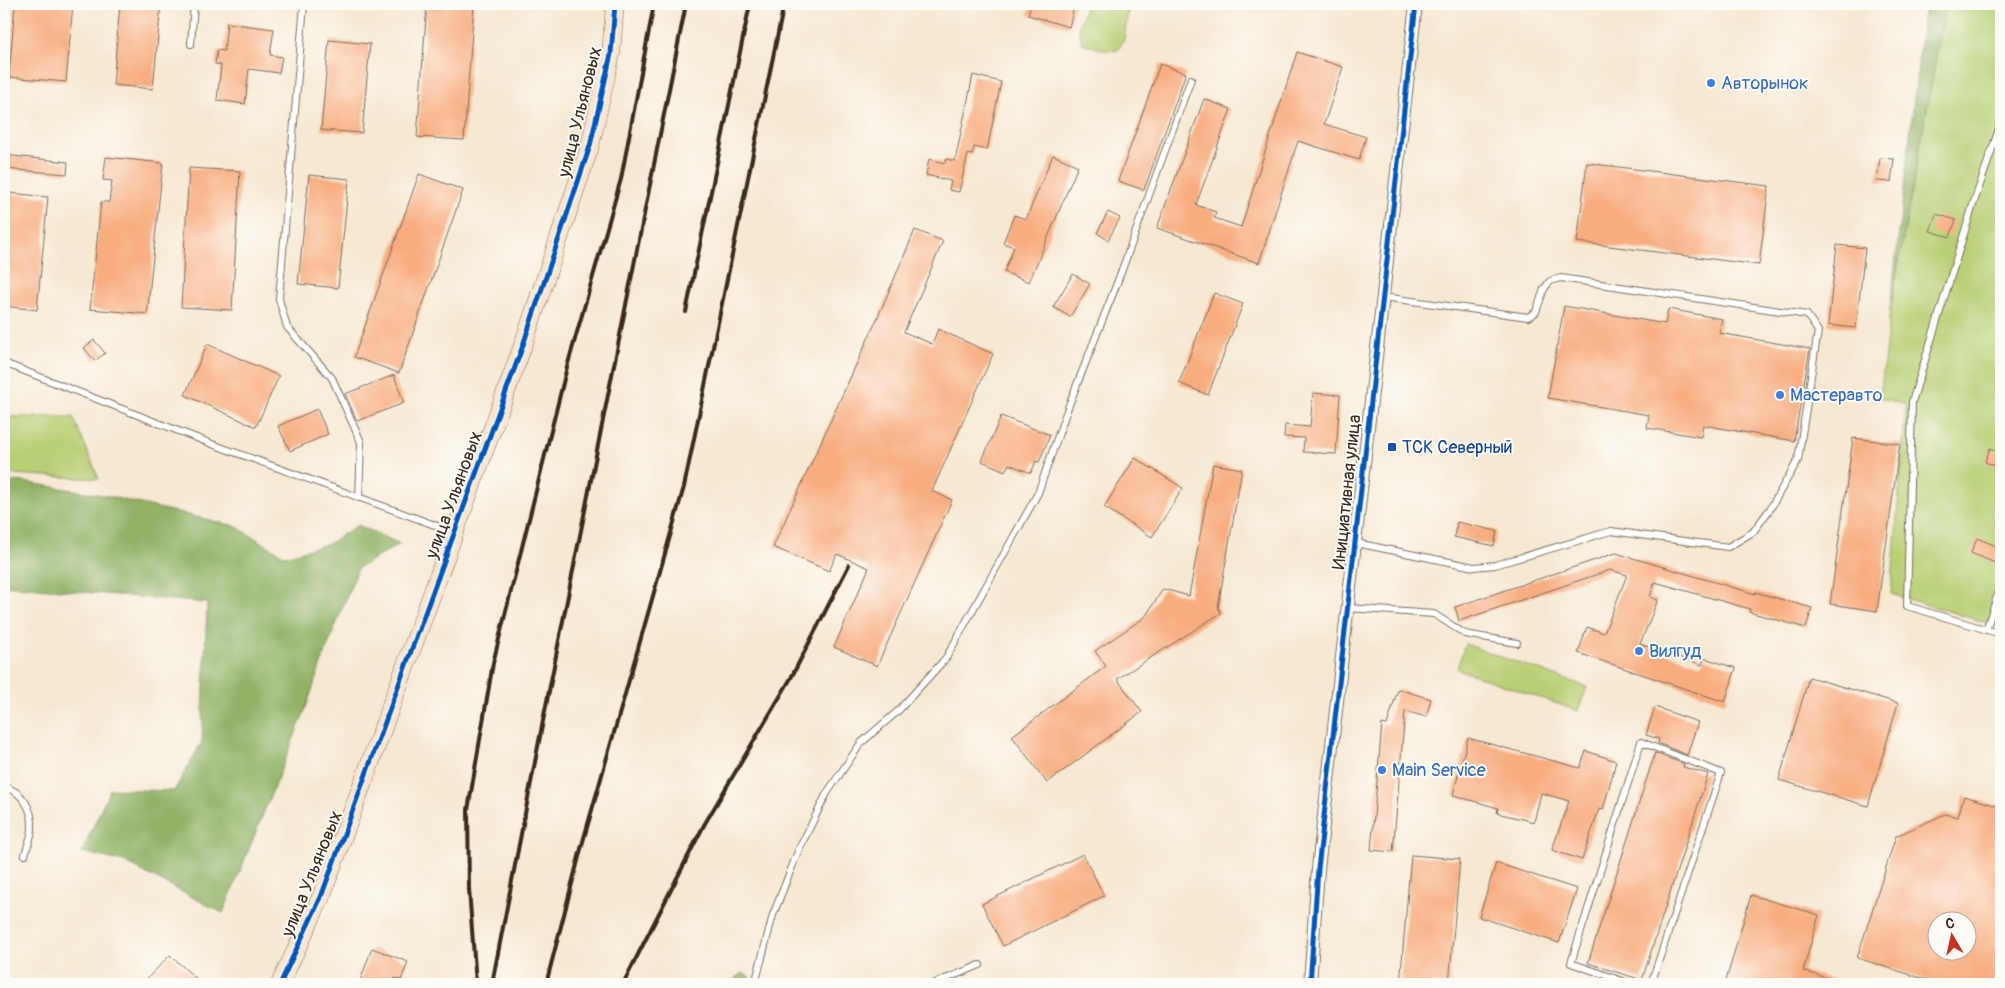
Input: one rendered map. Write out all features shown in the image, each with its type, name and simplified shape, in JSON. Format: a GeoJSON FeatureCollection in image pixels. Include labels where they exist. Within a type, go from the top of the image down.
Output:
{"type":"FeatureCollection","features":[{"type":"Feature","properties":{"kind":"street","name":"улица Ульяновых"},"geometry":{"type":"LineString","coordinates":[[280,984],[321,897],[522,348],[590,146],[611,54],[615,4]]}},
{"type":"Feature","properties":{"kind":"street","name":"Инициативная улица"},"geometry":{"type":"LineString","coordinates":[[1310,984],[1318,869],[1416,4]]}},
{"type":"Feature","properties":{"kind":"lane"},"geometry":{"type":"LineString","coordinates":[[191,44],[194,4]]}},
{"type":"Feature","properties":{"kind":"lane"},"geometry":{"type":"LineString","coordinates":[[304,4],[279,299],[287,327],[332,378],[361,442],[359,498]]}},
{"type":"Feature","properties":{"kind":"lane"},"geometry":{"type":"LineString","coordinates":[[755,984],[773,915],[799,849],[827,793],[861,743],[898,711],[946,658],[1038,493],[1067,410],[1119,278],[1191,79]]}},
{"type":"Feature","properties":{"kind":"lane"},"geometry":{"type":"LineString","coordinates":[[2001,123],[1972,208],[1912,402],[1907,606],[2001,634]]}},
{"type":"Feature","properties":{"kind":"lane"},"geometry":{"type":"LineString","coordinates":[[1356,543],[1474,567],[1495,565],[1611,531],[1728,547],[1753,532],[1770,509],[1798,460],[1818,331],[1807,315],[1561,278],[1550,280],[1544,289],[1536,312],[1528,317],[1383,297]]}},
{"type":"Feature","properties":{"kind":"lane"},"geometry":{"type":"LineString","coordinates":[[4,363],[212,444],[455,532]]}},
{"type":"Feature","properties":{"kind":"lane"},"geometry":{"type":"LineString","coordinates":[[1986,630],[2001,585]]}},
{"type":"Feature","properties":{"kind":"lane"},"geometry":{"type":"LineString","coordinates":[[1348,608],[1434,614],[1465,634],[1517,642]]}},
{"type":"Feature","properties":{"kind":"lane"},"geometry":{"type":"LineString","coordinates":[[1631,984],[1571,963],[1640,742],[1721,773],[1651,984]]}},
{"type":"Feature","properties":{"kind":"lane"},"geometry":{"type":"LineString","coordinates":[[4,787],[13,789],[29,806],[32,828],[25,855]]}},
{"type":"Feature","properties":{"kind":"lane"},"geometry":{"type":"LineString","coordinates":[[933,984],[980,965]]}},
{"type":"Feature","properties":{"kind":"green space"},"geometry":{"type":"Polygon","coordinates":[[[1086,4],[1129,4],[1124,39],[1118,50],[1104,50],[1082,43],[1079,27],[1086,4]]]}},
{"type":"Feature","properties":{"kind":"green space"},"geometry":{"type":"Polygon","coordinates":[[[1925,4],[1946,4],[1890,310],[1925,4]]]}},
{"type":"Feature","properties":{"kind":"green space"},"geometry":{"type":"Polygon","coordinates":[[[1946,4],[2001,4],[2001,627],[1891,594],[1906,405],[1880,398],[1890,310],[1946,4]]]}},
{"type":"Feature","properties":{"kind":"green space"},"geometry":{"type":"Polygon","coordinates":[[[4,417],[73,417],[99,479],[4,475],[4,417]]]}},
{"type":"Feature","properties":{"kind":"green space"},"geometry":{"type":"Polygon","coordinates":[[[17,481],[103,495],[235,526],[285,556],[328,544],[358,525],[400,544],[358,568],[304,713],[223,913],[124,862],[82,852],[110,789],[174,791],[202,742],[207,603],[4,585],[4,484],[17,481]]]}},
{"type":"Feature","properties":{"kind":"green space"},"geometry":{"type":"Polygon","coordinates":[[[1465,644],[1587,687],[1578,711],[1457,669],[1465,644]]]}},
{"type":"Feature","properties":{"kind":"green space"},"geometry":{"type":"Polygon","coordinates":[[[742,973],[749,976],[748,984],[734,984],[735,978],[742,973]]]}},
{"type":"Feature","properties":{"kind":"building"},"geometry":{"type":"Polygon","coordinates":[[[15,4],[73,4],[66,82],[9,77],[15,4]]]}},
{"type":"Feature","properties":{"kind":"building"},"geometry":{"type":"Polygon","coordinates":[[[120,4],[161,4],[153,89],[113,85],[120,4]]]}},
{"type":"Feature","properties":{"kind":"building"},"geometry":{"type":"Polygon","coordinates":[[[427,4],[474,4],[464,140],[417,137],[427,4]]]}},
{"type":"Feature","properties":{"kind":"building"},"geometry":{"type":"Polygon","coordinates":[[[1031,4],[1075,4],[1069,27],[1028,15],[1031,4]]]}},
{"type":"Feature","properties":{"kind":"building"},"geometry":{"type":"Polygon","coordinates":[[[227,23],[274,29],[270,55],[282,57],[279,73],[249,69],[245,104],[217,100],[221,65],[215,64],[217,50],[224,51],[227,23]]]}},
{"type":"Feature","properties":{"kind":"building"},"geometry":{"type":"Polygon","coordinates":[[[329,40],[370,44],[362,133],[321,130],[329,40]]]}},
{"type":"Feature","properties":{"kind":"building"},"geometry":{"type":"Polygon","coordinates":[[[1297,52],[1343,67],[1324,124],[1366,137],[1359,160],[1298,141],[1259,263],[1157,228],[1204,99],[1231,109],[1196,205],[1216,212],[1214,218],[1241,227],[1297,52]]]}},
{"type":"Feature","properties":{"kind":"building"},"geometry":{"type":"Polygon","coordinates":[[[1160,64],[1186,73],[1144,190],[1118,181],[1160,64]]]}},
{"type":"Feature","properties":{"kind":"building"},"geometry":{"type":"Polygon","coordinates":[[[973,75],[1001,82],[987,150],[974,147],[972,155],[968,154],[959,192],[949,190],[951,181],[926,175],[929,159],[945,163],[946,159],[955,161],[973,75]]]}},
{"type":"Feature","properties":{"kind":"building"},"geometry":{"type":"Polygon","coordinates":[[[4,155],[68,162],[67,174],[4,169],[4,155]]]}},
{"type":"Feature","properties":{"kind":"building"},"geometry":{"type":"Polygon","coordinates":[[[1053,155],[1078,166],[1029,282],[1004,272],[1014,247],[1003,243],[1014,215],[1026,219],[1053,155]]]}},
{"type":"Feature","properties":{"kind":"building"},"geometry":{"type":"Polygon","coordinates":[[[106,157],[163,163],[147,314],[90,309],[101,202],[109,202],[112,181],[103,180],[106,157]]]}},
{"type":"Feature","properties":{"kind":"building"},"geometry":{"type":"Polygon","coordinates":[[[1880,158],[1894,159],[1891,182],[1877,181],[1880,158]]]}},
{"type":"Feature","properties":{"kind":"building"},"geometry":{"type":"Polygon","coordinates":[[[1587,163],[1769,186],[1759,265],[1577,242],[1587,163]]]}},
{"type":"Feature","properties":{"kind":"building"},"geometry":{"type":"Polygon","coordinates":[[[189,168],[240,171],[232,310],[181,307],[189,168]]]}},
{"type":"Feature","properties":{"kind":"building"},"geometry":{"type":"Polygon","coordinates":[[[419,174],[463,190],[399,373],[354,357],[419,174]]]}},
{"type":"Feature","properties":{"kind":"building"},"geometry":{"type":"Polygon","coordinates":[[[309,175],[349,179],[338,288],[298,284],[309,175]]]}},
{"type":"Feature","properties":{"kind":"building"},"geometry":{"type":"Polygon","coordinates":[[[10,193],[48,197],[37,310],[4,306],[4,258],[10,193]]]}},
{"type":"Feature","properties":{"kind":"building"},"geometry":{"type":"Polygon","coordinates":[[[1108,212],[1120,218],[1108,240],[1097,233],[1108,212]]]}},
{"type":"Feature","properties":{"kind":"building"},"geometry":{"type":"Polygon","coordinates":[[[1936,214],[1956,220],[1950,237],[1930,231],[1936,214]]]}},
{"type":"Feature","properties":{"kind":"building"},"geometry":{"type":"Polygon","coordinates":[[[915,230],[943,241],[904,332],[932,344],[938,329],[993,354],[932,491],[952,500],[877,666],[834,647],[869,568],[837,554],[829,571],[773,547],[877,319],[915,230]]]}},
{"type":"Feature","properties":{"kind":"building"},"geometry":{"type":"Polygon","coordinates":[[[1837,245],[1865,248],[1856,328],[1828,325],[1837,245]]]}},
{"type":"Feature","properties":{"kind":"building"},"geometry":{"type":"Polygon","coordinates":[[[1073,274],[1090,284],[1070,317],[1053,307],[1073,274]]]}},
{"type":"Feature","properties":{"kind":"building"},"geometry":{"type":"Polygon","coordinates":[[[1214,293],[1243,304],[1208,395],[1179,383],[1214,293]]]}},
{"type":"Feature","properties":{"kind":"building"},"geometry":{"type":"Polygon","coordinates":[[[1564,306],[1665,324],[1668,309],[1722,319],[1719,333],[1810,349],[1794,441],[1703,425],[1701,437],[1647,428],[1649,415],[1548,398],[1564,306]]]}},
{"type":"Feature","properties":{"kind":"building"},"geometry":{"type":"Polygon","coordinates":[[[94,340],[105,353],[95,361],[84,348],[94,340]]]}},
{"type":"Feature","properties":{"kind":"building"},"geometry":{"type":"Polygon","coordinates":[[[207,344],[279,376],[256,427],[185,395],[207,344]]]}},
{"type":"Feature","properties":{"kind":"building"},"geometry":{"type":"Polygon","coordinates":[[[394,375],[404,403],[357,421],[345,394],[394,375]]]}},
{"type":"Feature","properties":{"kind":"building"},"geometry":{"type":"Polygon","coordinates":[[[1313,393],[1340,395],[1336,454],[1303,452],[1304,438],[1284,437],[1285,425],[1310,427],[1313,393]]]}},
{"type":"Feature","properties":{"kind":"building"},"geometry":{"type":"Polygon","coordinates":[[[317,409],[328,434],[290,451],[278,426],[317,409]]]}},
{"type":"Feature","properties":{"kind":"building"},"geometry":{"type":"Polygon","coordinates":[[[1001,416],[1050,435],[1039,462],[1036,461],[1031,473],[1009,464],[1005,471],[982,461],[1001,416]]]}},
{"type":"Feature","properties":{"kind":"building"},"geometry":{"type":"Polygon","coordinates":[[[1853,438],[1900,444],[1877,611],[1830,604],[1853,438]]]}},
{"type":"Feature","properties":{"kind":"building"},"geometry":{"type":"Polygon","coordinates":[[[1990,448],[2001,453],[2001,468],[1985,462],[1990,448]]]}},
{"type":"Feature","properties":{"kind":"building"},"geometry":{"type":"Polygon","coordinates":[[[1135,458],[1183,488],[1152,537],[1104,507],[1135,458]]]}},
{"type":"Feature","properties":{"kind":"building"},"geometry":{"type":"Polygon","coordinates":[[[1213,464],[1242,469],[1218,607],[1221,613],[1117,679],[1142,712],[1047,783],[1012,736],[1106,666],[1095,651],[1145,617],[1163,589],[1189,596],[1213,464]]]}},
{"type":"Feature","properties":{"kind":"building"},"geometry":{"type":"Polygon","coordinates":[[[1457,522],[1497,531],[1494,546],[1454,537],[1457,522]]]}},
{"type":"Feature","properties":{"kind":"building"},"geometry":{"type":"Polygon","coordinates":[[[1977,538],[2001,548],[1995,563],[1971,553],[1977,538]]]}},
{"type":"Feature","properties":{"kind":"building"},"geometry":{"type":"Polygon","coordinates":[[[1616,553],[1755,594],[1755,592],[1812,608],[1806,628],[1749,612],[1750,609],[1655,582],[1650,597],[1658,600],[1640,644],[1702,665],[1704,658],[1736,668],[1725,702],[1578,653],[1587,627],[1604,633],[1627,575],[1610,570],[1459,621],[1455,607],[1616,553]]]}},
{"type":"Feature","properties":{"kind":"building"},"geometry":{"type":"Polygon","coordinates":[[[1809,677],[1898,703],[1868,806],[1779,780],[1809,677]]]}},
{"type":"Feature","properties":{"kind":"building"},"geometry":{"type":"Polygon","coordinates":[[[1398,689],[1431,699],[1426,717],[1405,711],[1393,852],[1371,850],[1382,724],[1387,725],[1398,689]]]}},
{"type":"Feature","properties":{"kind":"building"},"geometry":{"type":"Polygon","coordinates":[[[1655,707],[1698,722],[1687,755],[1658,743],[1659,739],[1646,735],[1655,707]]]}},
{"type":"Feature","properties":{"kind":"building"},"geometry":{"type":"Polygon","coordinates":[[[1468,738],[1580,768],[1586,751],[1616,761],[1603,810],[1599,809],[1582,860],[1552,850],[1569,801],[1541,793],[1534,822],[1497,813],[1498,808],[1453,795],[1468,738]]]}},
{"type":"Feature","properties":{"kind":"building"},"geometry":{"type":"Polygon","coordinates":[[[1655,753],[1684,764],[1683,767],[1708,774],[1642,980],[1588,963],[1655,753]]]}},
{"type":"Feature","properties":{"kind":"building"},"geometry":{"type":"Polygon","coordinates":[[[1964,796],[2001,807],[2001,984],[1940,984],[1857,958],[1896,836],[1945,814],[1958,817],[1964,796]]]}},
{"type":"Feature","properties":{"kind":"building"},"geometry":{"type":"Polygon","coordinates":[[[1083,854],[1104,896],[1003,946],[982,904],[1083,854]]]}},
{"type":"Feature","properties":{"kind":"building"},"geometry":{"type":"Polygon","coordinates":[[[1411,855],[1460,859],[1449,984],[1400,984],[1411,855]]]}},
{"type":"Feature","properties":{"kind":"building"},"geometry":{"type":"Polygon","coordinates":[[[1496,863],[1577,889],[1559,943],[1479,917],[1496,863]]]}},
{"type":"Feature","properties":{"kind":"building"},"geometry":{"type":"Polygon","coordinates":[[[1751,895],[1819,915],[1803,971],[1837,981],[1837,984],[1725,984],[1751,895]]]}},
{"type":"Feature","properties":{"kind":"building"},"geometry":{"type":"Polygon","coordinates":[[[372,948],[408,962],[401,980],[395,978],[392,984],[359,984],[372,948]]]}},
{"type":"Feature","properties":{"kind":"building"},"geometry":{"type":"Polygon","coordinates":[[[170,955],[202,984],[142,984],[170,955]]]}},
{"type":"Feature","properties":{"kind":"railway"},"geometry":{"type":"LineString","coordinates":[[476,984],[469,889],[468,810],[493,663],[567,367],[621,179],[654,4]]}},
{"type":"Feature","properties":{"kind":"railway"},"geometry":{"type":"LineString","coordinates":[[492,984],[686,4]]}},
{"type":"Feature","properties":{"kind":"railway"},"geometry":{"type":"LineString","coordinates":[[686,312],[750,4]]}},
{"type":"Feature","properties":{"kind":"railway"},"geometry":{"type":"LineString","coordinates":[[546,984],[582,845],[684,487],[784,4]]}},
{"type":"Feature","properties":{"kind":"railway"},"geometry":{"type":"LineString","coordinates":[[623,984],[704,825],[791,678],[849,565]]}},
{"type":"Feature","properties":{"kind":"cycle path"},"geometry":{"type":"LineString","coordinates":[[280,984],[321,897],[522,348],[590,146],[611,54],[615,4]]}},
{"type":"Feature","properties":{"kind":"cycle path"},"geometry":{"type":"LineString","coordinates":[[1310,984],[1318,869],[1416,4]]}},
{"type":"Feature","properties":{"kind":"place","name":"Авторынок"},"geometry":{"type":"Point","coordinates":[1711,83]}},
{"type":"Feature","properties":{"kind":"place","name":"Мастеравто"},"geometry":{"type":"Point","coordinates":[1780,395]}},
{"type":"Feature","properties":{"kind":"place","name":"ТСК Северный"},"geometry":{"type":"Point","coordinates":[1392,447]}},
{"type":"Feature","properties":{"kind":"place","name":"Вилгуд"},"geometry":{"type":"Point","coordinates":[1639,651]}},
{"type":"Feature","properties":{"kind":"place","name":"Main Service"},"geometry":{"type":"Point","coordinates":[1382,770]}}]}
